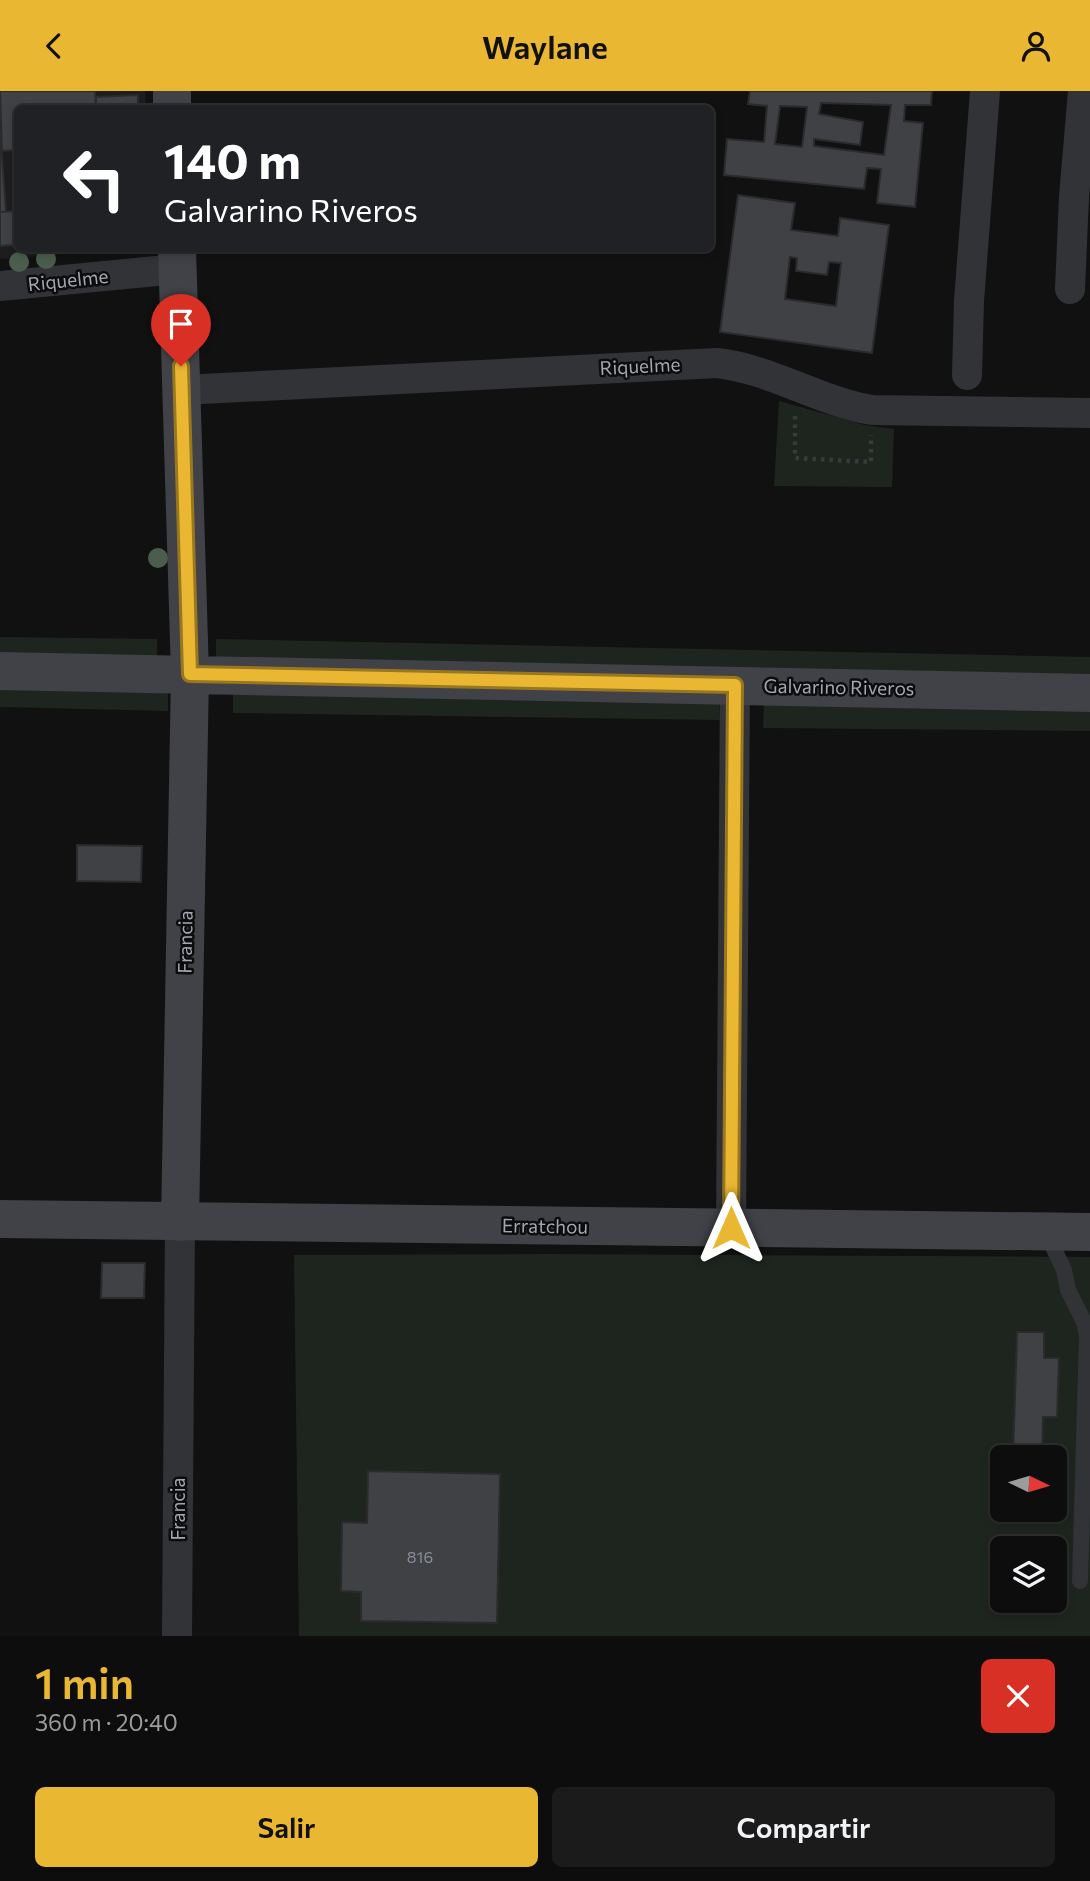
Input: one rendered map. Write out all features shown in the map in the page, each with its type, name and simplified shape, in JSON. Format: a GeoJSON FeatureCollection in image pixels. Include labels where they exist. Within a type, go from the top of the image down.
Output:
{"type":"FeatureCollection","features":[{"type":"Feature","properties":{"kind":"street"},"geometry":{"type":"LineString","coordinates":[[967,375],[969,300],[985,91]]}},
{"type":"Feature","properties":{"kind":"street"},"geometry":{"type":"LineString","coordinates":[[1070,289],[1083,91]]}},
{"type":"Feature","properties":{"kind":"street","name":"Riquelme"},"geometry":{"type":"LineString","coordinates":[[0,286],[177,259]]}},
{"type":"Feature","properties":{"kind":"street","name":"Francia"},"geometry":{"type":"LineString","coordinates":[[177,259],[190,674],[180,1222],[177,1636]]}},
{"type":"Feature","properties":{"kind":"street","name":"Riquelme"},"geometry":{"type":"LineString","coordinates":[[182,390],[710,363],[731,364],[753,370],[842,404],[872,410],[1090,413]]}},
{"type":"Feature","properties":{"kind":"street","name":"Galvarino Riveros"},"geometry":{"type":"LineString","coordinates":[[0,671],[1090,692]]}},
{"type":"Feature","properties":{"kind":"street"},"geometry":{"type":"LineString","coordinates":[[731,1228],[735,685]]}},
{"type":"Feature","properties":{"kind":"street","name":"Erratchou"},"geometry":{"type":"LineString","coordinates":[[0,1219],[1090,1232]]}},
{"type":"Feature","properties":{"kind":"lane"},"geometry":{"type":"LineString","coordinates":[[1046,1232],[1064,1270],[1068,1290],[1084,1322],[1087,1336],[1080,1581]]}},
{"type":"Feature","properties":{"kind":"path"},"geometry":{"type":"LineString","coordinates":[[796,386],[795,458],[871,463],[872,410]]}},
{"type":"Feature","properties":{"kind":"shaded area"},"geometry":{"type":"Polygon","coordinates":[[[0,91],[145,91],[146,105],[14,105],[14,252],[88,252],[0,259],[0,91]]]}},
{"type":"Feature","properties":{"kind":"shaded area"},"geometry":{"type":"Polygon","coordinates":[[[779,401],[865,425],[894,429],[892,487],[774,486],[779,401]]]}},
{"type":"Feature","properties":{"kind":"shaded area"},"geometry":{"type":"Polygon","coordinates":[[[0,637],[157,639],[157,662],[0,658],[0,637]]]}},
{"type":"Feature","properties":{"kind":"shaded area"},"geometry":{"type":"Polygon","coordinates":[[[216,639],[1090,657],[1090,680],[216,662],[216,639]]]}},
{"type":"Feature","properties":{"kind":"shaded area"},"geometry":{"type":"Polygon","coordinates":[[[0,686],[168,688],[168,711],[0,707],[0,686]]]}},
{"type":"Feature","properties":{"kind":"shaded area"},"geometry":{"type":"Polygon","coordinates":[[[233,688],[719,698],[720,720],[233,713],[233,688]]]}},
{"type":"Feature","properties":{"kind":"shaded area"},"geometry":{"type":"Polygon","coordinates":[[[764,701],[1090,707],[1090,731],[763,728],[764,701]]]}},
{"type":"Feature","properties":{"kind":"shaded area"},"geometry":{"type":"Polygon","coordinates":[[[294,1255],[1090,1257],[1090,1636],[299,1636],[294,1255]]]}},
{"type":"Feature","properties":{"kind":"building"},"geometry":{"type":"Polygon","coordinates":[[[0,91],[95,91],[96,105],[14,105],[14,150],[2,151],[0,91]]]}},
{"type":"Feature","properties":{"kind":"building"},"geometry":{"type":"Polygon","coordinates":[[[750,91],[932,91],[931,105],[905,105],[904,121],[923,123],[915,207],[877,203],[881,169],[867,168],[864,189],[724,175],[727,139],[764,142],[767,106],[748,104],[750,91]],[[821,103],[819,114],[863,122],[860,145],[814,139],[814,146],[884,155],[891,105],[821,103]],[[780,106],[775,144],[802,147],[807,107],[780,106]]]}},
{"type":"Feature","properties":{"kind":"building"},"geometry":{"type":"Polygon","coordinates":[[[138,95],[138,105],[96,105],[96,97],[138,95]]]}},
{"type":"Feature","properties":{"kind":"building"},"geometry":{"type":"Polygon","coordinates":[[[0,130],[6,212],[0,212],[0,130]]]}},
{"type":"Feature","properties":{"kind":"building"},"geometry":{"type":"Polygon","coordinates":[[[738,195],[795,203],[791,230],[838,236],[840,218],[889,225],[872,353],[720,332],[738,195]],[[790,257],[785,299],[836,306],[841,263],[829,262],[827,275],[796,271],[797,258],[790,257]]]}},
{"type":"Feature","properties":{"kind":"building"},"geometry":{"type":"Polygon","coordinates":[[[14,211],[14,245],[0,246],[0,212],[14,211]]]}},
{"type":"Feature","properties":{"kind":"building"},"geometry":{"type":"Polygon","coordinates":[[[77,845],[142,846],[141,882],[77,881],[77,845]]]}},
{"type":"Feature","properties":{"kind":"building"},"geometry":{"type":"Polygon","coordinates":[[[102,1263],[145,1263],[144,1298],[101,1298],[102,1263]]]}},
{"type":"Feature","properties":{"kind":"building"},"geometry":{"type":"Polygon","coordinates":[[[1017,1332],[1044,1332],[1044,1358],[1059,1358],[1057,1417],[1043,1417],[1042,1445],[1013,1445],[1017,1332]]]}},
{"type":"Feature","properties":{"kind":"building"},"geometry":{"type":"Polygon","coordinates":[[[368,1471],[500,1474],[497,1623],[361,1621],[361,1592],[341,1591],[342,1522],[367,1523],[368,1471]]]}},
{"type":"Feature","properties":{"kind":"route"},"geometry":{"type":"LineString","coordinates":[[181,366],[190,674],[735,685],[731,1228]]}}]}
